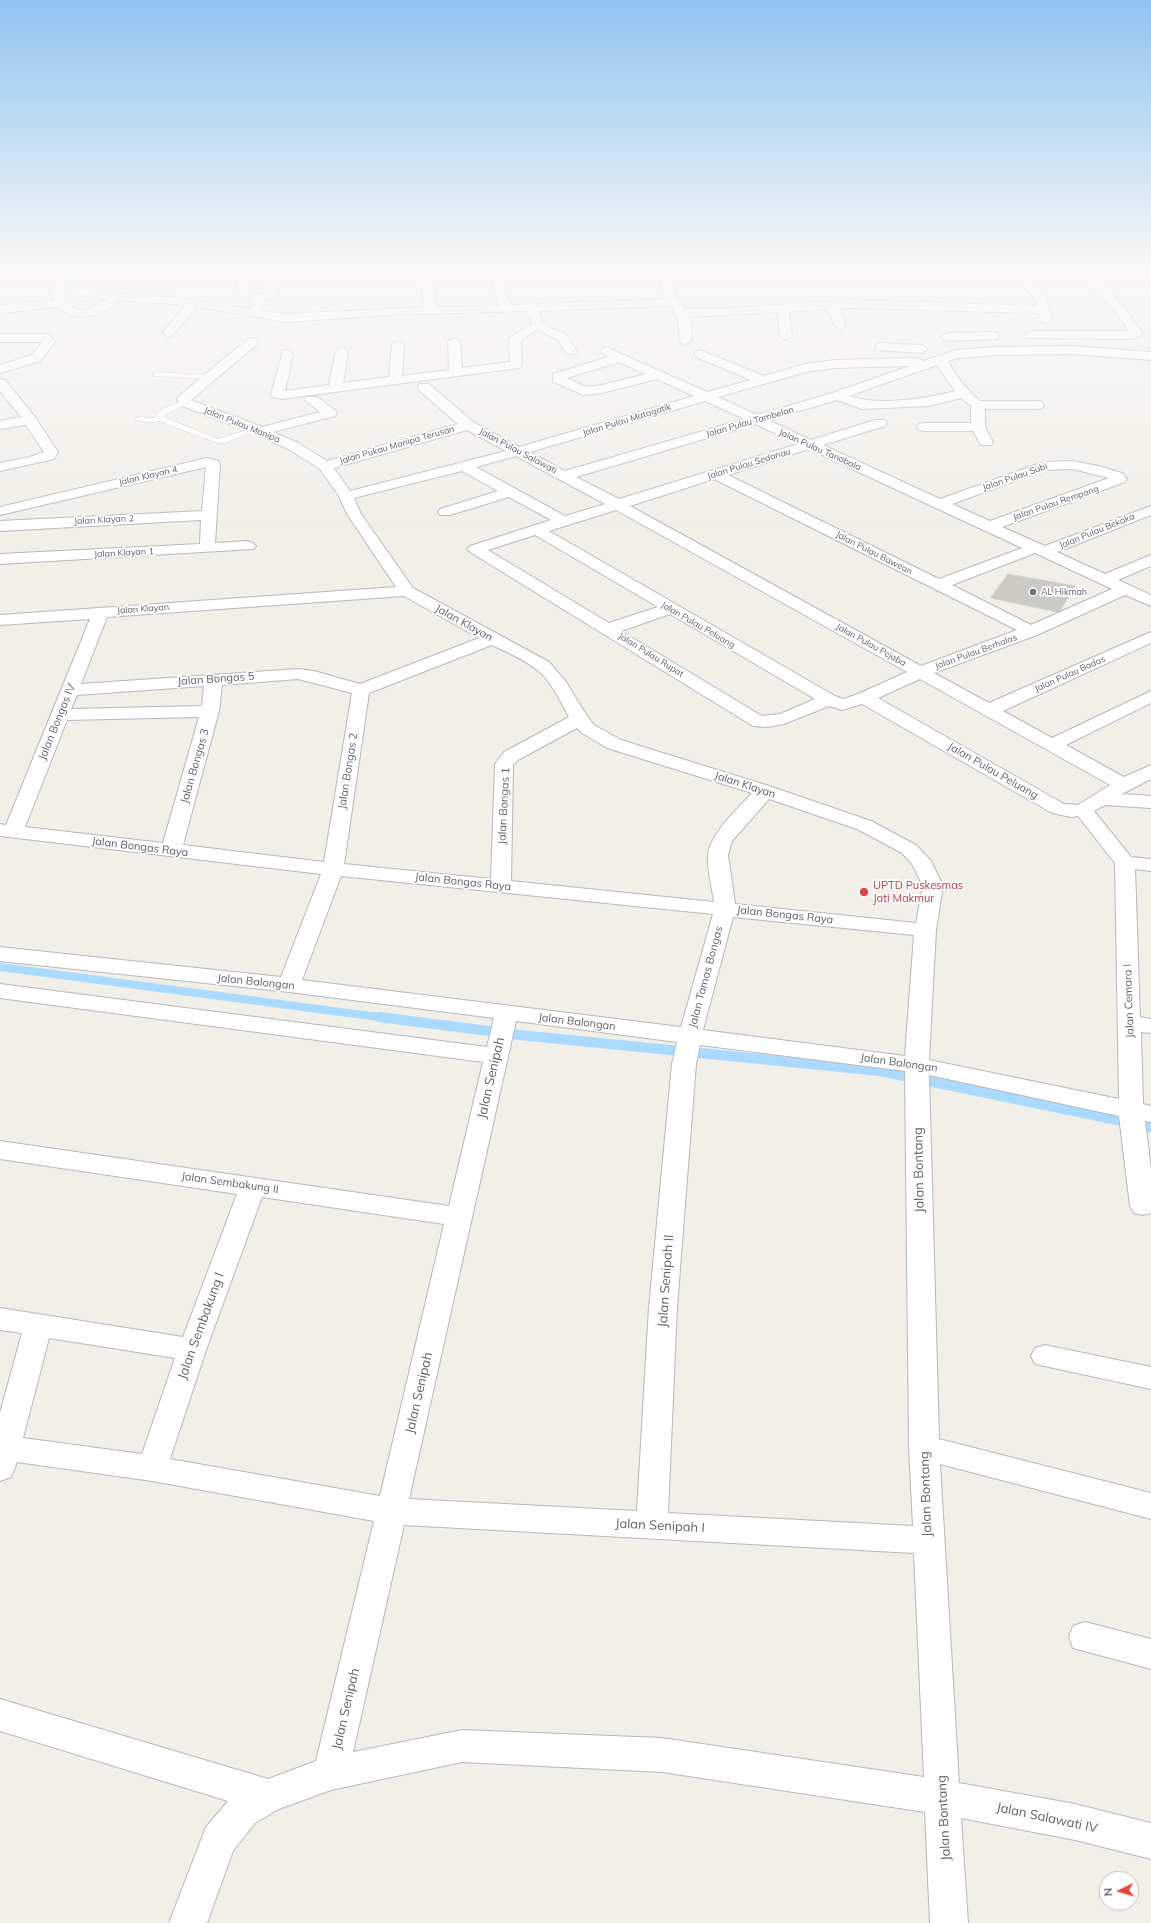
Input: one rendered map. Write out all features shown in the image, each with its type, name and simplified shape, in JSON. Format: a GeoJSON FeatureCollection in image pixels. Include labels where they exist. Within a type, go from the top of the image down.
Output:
{"type":"FeatureCollection","features":[{"type":"Feature","properties":{"kind":"street"},"geometry":{"type":"LineString","coordinates":[[0,369],[36,358],[39,355]]}},
{"type":"Feature","properties":{"kind":"street"},"geometry":{"type":"LineString","coordinates":[[184,402],[184,398],[237,355]]}},
{"type":"Feature","properties":{"kind":"street"},"geometry":{"type":"LineString","coordinates":[[287,355],[278,394],[287,395],[515,365],[516,355]]}},
{"type":"Feature","properties":{"kind":"street"},"geometry":{"type":"LineString","coordinates":[[335,389],[341,355]]}},
{"type":"Feature","properties":{"kind":"street"},"geometry":{"type":"LineString","coordinates":[[394,381],[397,355]]}},
{"type":"Feature","properties":{"kind":"street"},"geometry":{"type":"LineString","coordinates":[[455,355],[456,373]]}},
{"type":"Feature","properties":{"kind":"street","name":"Jalan Pulau Tanabala"},"geometry":{"type":"LineString","coordinates":[[613,355],[755,421],[1151,601]]}},
{"type":"Feature","properties":{"kind":"street"},"geometry":{"type":"LineString","coordinates":[[702,355],[761,380]]}},
{"type":"Feature","properties":{"kind":"street"},"geometry":{"type":"LineString","coordinates":[[948,355],[937,360],[963,393],[977,405],[979,412],[978,427],[986,442]]}},
{"type":"Feature","properties":{"kind":"street"},"geometry":{"type":"LineString","coordinates":[[1134,355],[1151,356]]}},
{"type":"Feature","properties":{"kind":"street"},"geometry":{"type":"LineString","coordinates":[[620,358],[562,374],[558,377],[559,379],[584,391],[602,389],[658,375]]}},
{"type":"Feature","properties":{"kind":"street","name":"Jalan Pulau Matagatik"},"geometry":{"type":"LineString","coordinates":[[346,496],[518,452],[761,380],[820,365],[937,360]]}},
{"type":"Feature","properties":{"kind":"street","name":"Jalan Pulau Tambelan"},"geometry":{"type":"LineString","coordinates":[[564,476],[837,396],[898,376],[937,360]]}},
{"type":"Feature","properties":{"kind":"street"},"geometry":{"type":"LineString","coordinates":[[0,383],[30,420],[51,452],[49,456],[0,467]]}},
{"type":"Feature","properties":{"kind":"street","name":"Jalan Pulau Salawati"},"geometry":{"type":"LineString","coordinates":[[424,387],[468,425],[618,505]]}},
{"type":"Feature","properties":{"kind":"street"},"geometry":{"type":"LineString","coordinates":[[837,396],[862,406],[928,402],[963,393]]}},
{"type":"Feature","properties":{"kind":"street"},"geometry":{"type":"LineString","coordinates":[[259,430],[330,413],[312,400]]}},
{"type":"Feature","properties":{"kind":"street","name":"Jalan Pulau Manipa"},"geometry":{"type":"LineString","coordinates":[[184,402],[259,430],[293,446],[325,466],[346,496]]}},
{"type":"Feature","properties":{"kind":"street"},"geometry":{"type":"LineString","coordinates":[[977,405],[1037,405]]}},
{"type":"Feature","properties":{"kind":"street"},"geometry":{"type":"LineString","coordinates":[[0,425],[30,420]]}},
{"type":"Feature","properties":{"kind":"street","name":"Jalan Pulau Sedanau"},"geometry":{"type":"LineString","coordinates":[[478,551],[475,549],[480,546],[810,446],[880,422]]}},
{"type":"Feature","properties":{"kind":"street","name":"Jalan Pukau Manipa Terusan"},"geometry":{"type":"LineString","coordinates":[[325,466],[468,425]]}},
{"type":"Feature","properties":{"kind":"street"},"geometry":{"type":"LineString","coordinates":[[924,427],[978,427]]}},
{"type":"Feature","properties":{"kind":"street","name":"Jalan Klayan 4"},"geometry":{"type":"LineString","coordinates":[[0,511],[208,462],[213,464],[207,548]]}},
{"type":"Feature","properties":{"kind":"street","name":"Jalan Pulau Subi"},"geometry":{"type":"LineString","coordinates":[[939,504],[1043,466],[1073,465],[1098,470],[1117,476]]}},
{"type":"Feature","properties":{"kind":"street"},"geometry":{"type":"LineString","coordinates":[[464,466],[563,521]]}},
{"type":"Feature","properties":{"kind":"street","name":"Jalan Pulau Bawean"},"geometry":{"type":"LineString","coordinates":[[717,474],[1031,631]]}},
{"type":"Feature","properties":{"kind":"street","name":"Jalan Pulau Rempang"},"geometry":{"type":"LineString","coordinates":[[988,527],[1114,483],[1120,479],[1117,476]]}},
{"type":"Feature","properties":{"kind":"street"},"geometry":{"type":"LineString","coordinates":[[445,512],[511,492]]}},
{"type":"Feature","properties":{"kind":"street","name":"Jalan Klayan"},"geometry":{"type":"LineString","coordinates":[[346,496],[354,514],[407,591],[493,639],[524,654],[543,666],[560,686],[578,719],[588,729],[614,744],[864,825],[909,848],[921,861],[933,886],[926,930],[917,1075]]}},
{"type":"Feature","properties":{"kind":"street"},"geometry":{"type":"LineString","coordinates":[[46,540],[58,497]]}},
{"type":"Feature","properties":{"kind":"street","name":"Jalan Pulau Pejaba"},"geometry":{"type":"LineString","coordinates":[[618,505],[1124,785]]}},
{"type":"Feature","properties":{"kind":"street","name":"Jalan Pulau Bekaka"},"geometry":{"type":"LineString","coordinates":[[1039,550],[1151,510]]}},
{"type":"Feature","properties":{"kind":"street","name":"Jalan Klayan 2"},"geometry":{"type":"LineString","coordinates":[[0,526],[46,540],[209,515]]}},
{"type":"Feature","properties":{"kind":"street","name":"Jalan Pulau Peluang"},"geometry":{"type":"LineString","coordinates":[[535,529],[670,609],[838,704],[846,705],[921,672]]}},
{"type":"Feature","properties":{"kind":"street","name":"Jalan Klayan 1"},"geometry":{"type":"LineString","coordinates":[[0,559],[46,540],[207,548],[248,546]]}},
{"type":"Feature","properties":{"kind":"street"},"geometry":{"type":"LineString","coordinates":[[938,585],[1039,550]]}},
{"type":"Feature","properties":{"kind":"street","name":"Jalan Pulau Rupat"},"geometry":{"type":"LineString","coordinates":[[478,551],[609,629],[759,722],[769,722],[782,719],[829,700]]}},
{"type":"Feature","properties":{"kind":"street"},"geometry":{"type":"LineString","coordinates":[[1104,580],[1151,560]]}},
{"type":"Feature","properties":{"kind":"street","name":"Jalan Pulau Berhalas"},"geometry":{"type":"LineString","coordinates":[[921,672],[1031,631],[1125,589]]}},
{"type":"Feature","properties":{"kind":"street","name":"Jalan Klayan"},"geometry":{"type":"LineString","coordinates":[[0,620],[407,591]]}},
{"type":"Feature","properties":{"kind":"street"},"geometry":{"type":"LineString","coordinates":[[609,629],[670,609]]}},
{"type":"Feature","properties":{"kind":"street","name":"Jalan Bongas IV"},"geometry":{"type":"LineString","coordinates":[[6,831],[60,715],[101,612]]}},
{"type":"Feature","properties":{"kind":"street","name":"Jalan Pulau Badas"},"geometry":{"type":"LineString","coordinates":[[989,710],[1151,637]]}},
{"type":"Feature","properties":{"kind":"street"},"geometry":{"type":"LineString","coordinates":[[361,690],[493,639]]}},
{"type":"Feature","properties":{"kind":"street","name":"Jalan Bongas 5"},"geometry":{"type":"LineString","coordinates":[[70,690],[298,674],[308,675],[361,690]]}},
{"type":"Feature","properties":{"kind":"street","name":"Jalan Bongas 3"},"geometry":{"type":"LineString","coordinates":[[171,851],[210,711],[214,680]]}},
{"type":"Feature","properties":{"kind":"street","name":"Jalan Bongas 2"},"geometry":{"type":"LineString","coordinates":[[289,985],[333,869],[361,690]]}},
{"type":"Feature","properties":{"kind":"street"},"geometry":{"type":"LineString","coordinates":[[1052,745],[1151,696]]}},
{"type":"Feature","properties":{"kind":"street","name":"Jalan Pulau Peluang"},"geometry":{"type":"LineString","coordinates":[[864,698],[1059,809],[1072,811],[1092,805],[1151,802]]}},
{"type":"Feature","properties":{"kind":"street"},"geometry":{"type":"LineString","coordinates":[[60,715],[210,711]]}},
{"type":"Feature","properties":{"kind":"street","name":"Jalan Bongas 1"},"geometry":{"type":"LineString","coordinates":[[501,886],[504,764],[511,756],[578,719]]}},
{"type":"Feature","properties":{"kind":"street"},"geometry":{"type":"LineString","coordinates":[[1151,771],[1124,785],[1092,805],[1125,862],[1151,864]]}},
{"type":"Feature","properties":{"kind":"street","name":"Jalan Tamas Bongas"},"geometry":{"type":"LineString","coordinates":[[687,1049],[725,908],[718,855],[722,840],[738,820],[765,792]]}},
{"type":"Feature","properties":{"kind":"street","name":"Jalan Bongas Raya"},"geometry":{"type":"LineString","coordinates":[[6,831],[333,869],[725,908],[926,930]]}},
{"type":"Feature","properties":{"kind":"street","name":"Jalan Cemara I"},"geometry":{"type":"LineString","coordinates":[[1125,862],[1140,1024],[1137,1118],[1142,1206]]}},
{"type":"Feature","properties":{"kind":"street","name":"Jalan Balongan"},"geometry":{"type":"LineString","coordinates":[[0,954],[289,985],[501,1036],[687,1049],[917,1075],[1137,1118]]}},
{"type":"Feature","properties":{"kind":"street"},"geometry":{"type":"LineString","coordinates":[[0,990],[501,1036]]}},
{"type":"Feature","properties":{"kind":"street","name":"Jalan Senipah"},"geometry":{"type":"LineString","coordinates":[[331,1773],[501,1036]]}},
{"type":"Feature","properties":{"kind":"street","name":"Jalan Senipah II"},"geometry":{"type":"LineString","coordinates":[[652,1526],[663,1307],[687,1049]]}},
{"type":"Feature","properties":{"kind":"street","name":"Jalan Bontang"},"geometry":{"type":"LineString","coordinates":[[917,1075],[924,1448],[949,1923]]}},
{"type":"Feature","properties":{"kind":"street","name":"Jalan Sembakung II"},"geometry":{"type":"LineString","coordinates":[[0,1150],[460,1217]]}},
{"type":"Feature","properties":{"kind":"street","name":"Jalan Sembakung I"},"geometry":{"type":"LineString","coordinates":[[152,1468],[192,1350],[253,1186]]}},
{"type":"Feature","properties":{"kind":"street"},"geometry":{"type":"LineString","coordinates":[[0,1319],[192,1350]]}},
{"type":"Feature","properties":{"kind":"street"},"geometry":{"type":"LineString","coordinates":[[3,1458],[38,1325]]}},
{"type":"Feature","properties":{"kind":"street"},"geometry":{"type":"LineString","coordinates":[[1045,1356],[1151,1378]]}},
{"type":"Feature","properties":{"kind":"street"},"geometry":{"type":"LineString","coordinates":[[924,1448],[1151,1506]]}},
{"type":"Feature","properties":{"kind":"street","name":"Jalan Senipah I"},"geometry":{"type":"LineString","coordinates":[[3,1458],[152,1468],[392,1511],[928,1540]]}},
{"type":"Feature","properties":{"kind":"street"},"geometry":{"type":"LineString","coordinates":[[1085,1637],[1151,1654]]}},
{"type":"Feature","properties":{"kind":"street"},"geometry":{"type":"LineString","coordinates":[[0,1714],[268,1796]]}},
{"type":"Feature","properties":{"kind":"street","name":"Jalan Salawati IV"},"geometry":{"type":"LineString","coordinates":[[188,1923],[219,1840],[243,1811],[268,1796],[331,1773],[462,1746],[662,1755],[943,1797],[1075,1822],[1151,1841]]}},
{"type":"Feature","properties":{"kind":"lane"},"geometry":{"type":"LineString","coordinates":[[157,374],[210,377]]}},
{"type":"Feature","properties":{"kind":"lane"},"geometry":{"type":"LineString","coordinates":[[139,419],[153,420],[159,418],[165,411],[184,402]]}},
{"type":"Feature","properties":{"kind":"lane"},"geometry":{"type":"LineString","coordinates":[[159,418],[217,441],[222,441],[259,430]]}},
{"type":"Feature","properties":{"kind":"building","name":"AL Hikmah"},"geometry":{"type":"Polygon","coordinates":[[[1008,574],[1075,586],[1060,611],[1057,612],[991,598],[1008,574]]]}},
{"type":"Feature","properties":{"kind":"waterway"},"geometry":{"type":"LineString","coordinates":[[0,967],[386,1018]]}},
{"type":"Feature","properties":{"kind":"waterway"},"geometry":{"type":"LineString","coordinates":[[379,1017],[520,1035],[880,1071],[1151,1127]]}},
{"type":"Feature","properties":{"kind":"place","name":"AL Hikmah"},"geometry":{"type":"Point","coordinates":[1033,592]}},
{"type":"Feature","properties":{"kind":"place","name":"UPTD Puskesmas Jati Makmur"},"geometry":{"type":"Point","coordinates":[864,892]}}]}
